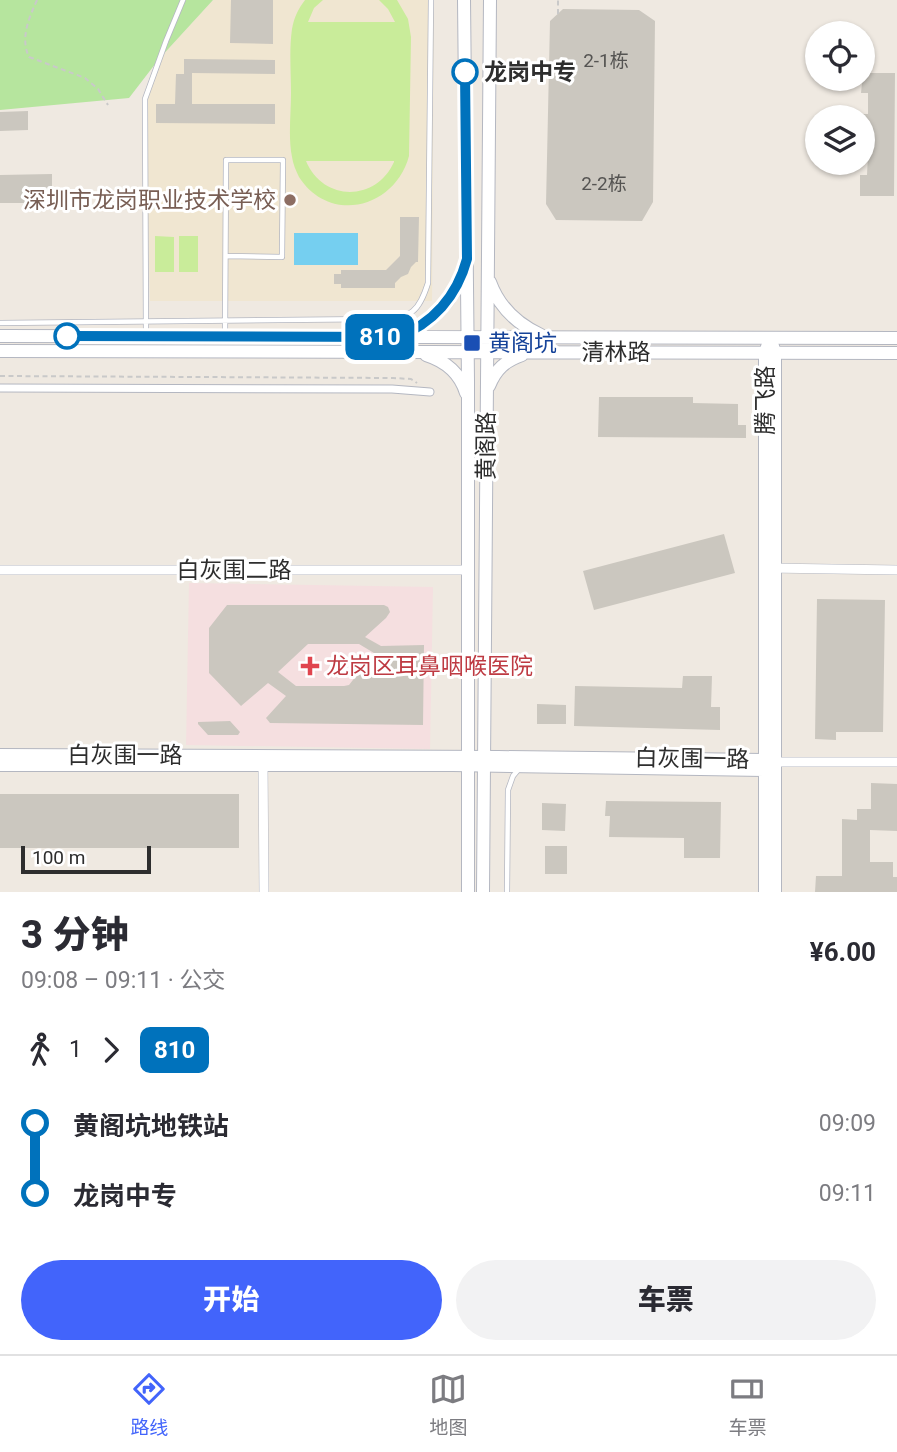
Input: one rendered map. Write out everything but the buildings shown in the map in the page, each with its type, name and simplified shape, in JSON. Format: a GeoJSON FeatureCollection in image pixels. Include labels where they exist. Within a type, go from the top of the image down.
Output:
{"type":"FeatureCollection","features":[{"type":"Feature","properties":{"kind":"main road","name":"黄阁路"},"geometry":{"type":"LineString","coordinates":[[464,0],[468,352],[468,892]]}},
{"type":"Feature","properties":{"kind":"main road","name":"黄阁路"},"geometry":{"type":"LineString","coordinates":[[483,892],[491,0]]}},
{"type":"Feature","properties":{"kind":"main road"},"geometry":{"type":"LineString","coordinates":[[397,337],[410,332],[441,308],[456,288],[467,259]]}},
{"type":"Feature","properties":{"kind":"main road"},"geometry":{"type":"LineString","coordinates":[[488,272],[495,295],[511,316],[531,330],[552,337]]}},
{"type":"Feature","properties":{"kind":"main road","name":"清林路"},"geometry":{"type":"LineString","coordinates":[[0,336],[897,338]]}},
{"type":"Feature","properties":{"kind":"main road"},"geometry":{"type":"LineString","coordinates":[[322,352],[323,337]]}},
{"type":"Feature","properties":{"kind":"main road","name":"腾飞路"},"geometry":{"type":"LineString","coordinates":[[765,892],[770,338]]}},
{"type":"Feature","properties":{"kind":"main road","name":"清林路"},"geometry":{"type":"LineString","coordinates":[[0,351],[897,353]]}},
{"type":"Feature","properties":{"kind":"main road"},"geometry":{"type":"LineString","coordinates":[[414,352],[429,355],[452,368],[465,389],[468,401]]}},
{"type":"Feature","properties":{"kind":"main road"},"geometry":{"type":"LineString","coordinates":[[486,400],[493,376],[500,366],[510,359],[536,352]]}},
{"type":"Feature","properties":{"kind":"main road","name":"白灰围一路"},"geometry":{"type":"LineString","coordinates":[[0,755],[768,764]]}},
{"type":"Feature","properties":{"kind":"main road","name":"白灰围一路"},"geometry":{"type":"LineString","coordinates":[[0,765],[263,760]]}},
{"type":"Feature","properties":{"kind":"main road","name":"白灰围一路"},"geometry":{"type":"LineString","coordinates":[[484,761],[526,766],[768,764]]}},
{"type":"Feature","properties":{"kind":"main road","name":"腾飞路"},"geometry":{"type":"LineString","coordinates":[[768,764],[775,892]]}},
{"type":"Feature","properties":{"kind":"street"},"geometry":{"type":"LineString","coordinates":[[0,388],[392,388],[430,392]]}},
{"type":"Feature","properties":{"kind":"street"},"geometry":{"type":"LineString","coordinates":[[770,568],[897,570]]}},
{"type":"Feature","properties":{"kind":"street","name":"白灰围二路"},"geometry":{"type":"LineString","coordinates":[[0,570],[468,570]]}},
{"type":"Feature","properties":{"kind":"street"},"geometry":{"type":"LineString","coordinates":[[263,760],[264,892]]}},
{"type":"Feature","properties":{"kind":"street"},"geometry":{"type":"LineString","coordinates":[[768,764],[897,762]]}},
{"type":"Feature","properties":{"kind":"lane"},"geometry":{"type":"LineString","coordinates":[[146,336],[145,99],[183,0]]}},
{"type":"Feature","properties":{"kind":"lane"},"geometry":{"type":"LineString","coordinates":[[0,323],[395,318],[412,313],[422,302],[428,283],[430,0]]}},
{"type":"Feature","properties":{"kind":"lane"},"geometry":{"type":"LineString","coordinates":[[225,336],[226,160],[283,160],[282,257],[226,256]]}},
{"type":"Feature","properties":{"kind":"lane"},"geometry":{"type":"LineString","coordinates":[[508,892],[508,790],[513,776],[526,766]]}},
{"type":"Feature","properties":{"kind":"path"},"geometry":{"type":"LineString","coordinates":[[37,0],[25,33],[25,49],[29,57],[85,78],[97,89],[108,106]]}},
{"type":"Feature","properties":{"kind":"path"},"geometry":{"type":"LineString","coordinates":[[558,0],[558,14]]}},
{"type":"Feature","properties":{"kind":"path"},"geometry":{"type":"LineString","coordinates":[[0,376],[393,378],[411,379],[430,392]]}},
{"type":"Feature","properties":{"kind":"shaded area","name":"深圳市龙岗职业技术学校"},"geometry":{"type":"Polygon","coordinates":[[[213,0],[434,0],[432,301],[150,301],[145,99],[159,59],[213,0]]]}},
{"type":"Feature","properties":{"kind":"shaded area","name":"龙岗区耳鼻咽喉医院"},"geometry":{"type":"Polygon","coordinates":[[[189,583],[433,587],[430,749],[186,745],[189,583]]]}},
{"type":"Feature","properties":{"kind":"green space"},"geometry":{"type":"Polygon","coordinates":[[[0,0],[213,0],[159,59],[129,98],[0,110],[0,0]]]}},
{"type":"Feature","properties":{"kind":"green space"},"geometry":{"type":"Polygon","coordinates":[[[305,0],[323,0],[314,8],[308,22],[395,22],[379,0],[397,0],[408,19],[411,37],[409,156],[402,174],[390,188],[376,198],[360,204],[344,205],[327,201],[312,192],[299,177],[293,162],[290,133],[292,29],[298,10],[305,0]],[[306,161],[324,184],[350,192],[375,184],[386,175],[394,161],[306,161]]]}},
{"type":"Feature","properties":{"kind":"green space"},"geometry":{"type":"Polygon","coordinates":[[[155,236],[174,237],[174,272],[155,272],[155,236]]]}},
{"type":"Feature","properties":{"kind":"green space"},"geometry":{"type":"Polygon","coordinates":[[[179,236],[198,236],[198,272],[179,272],[179,236]]]}},
{"type":"Feature","properties":{"kind":"water"},"geometry":{"type":"Polygon","coordinates":[[[294,233],[358,233],[358,265],[294,265],[294,233]]]}},
{"type":"Feature","properties":{"kind":"bus line","name":"810"},"geometry":{"type":"LineString","coordinates":[[67,336],[397,337],[410,332],[432,317],[449,299],[463,274],[467,259],[465,72]]}},
{"type":"Feature","properties":{"kind":"place","name":"龙岗中专"},"geometry":{"type":"Point","coordinates":[465,72]}},
{"type":"Feature","properties":{"kind":"place","name":"深圳市龙岗职业技术学校"},"geometry":{"type":"Point","coordinates":[290,200]}},
{"type":"Feature","properties":{"kind":"place","name":"黄阁坑"},"geometry":{"type":"Point","coordinates":[472,343]}},
{"type":"Feature","properties":{"kind":"place","name":"龙岗区耳鼻咽喉医院"},"geometry":{"type":"Point","coordinates":[310,666]}}]}
